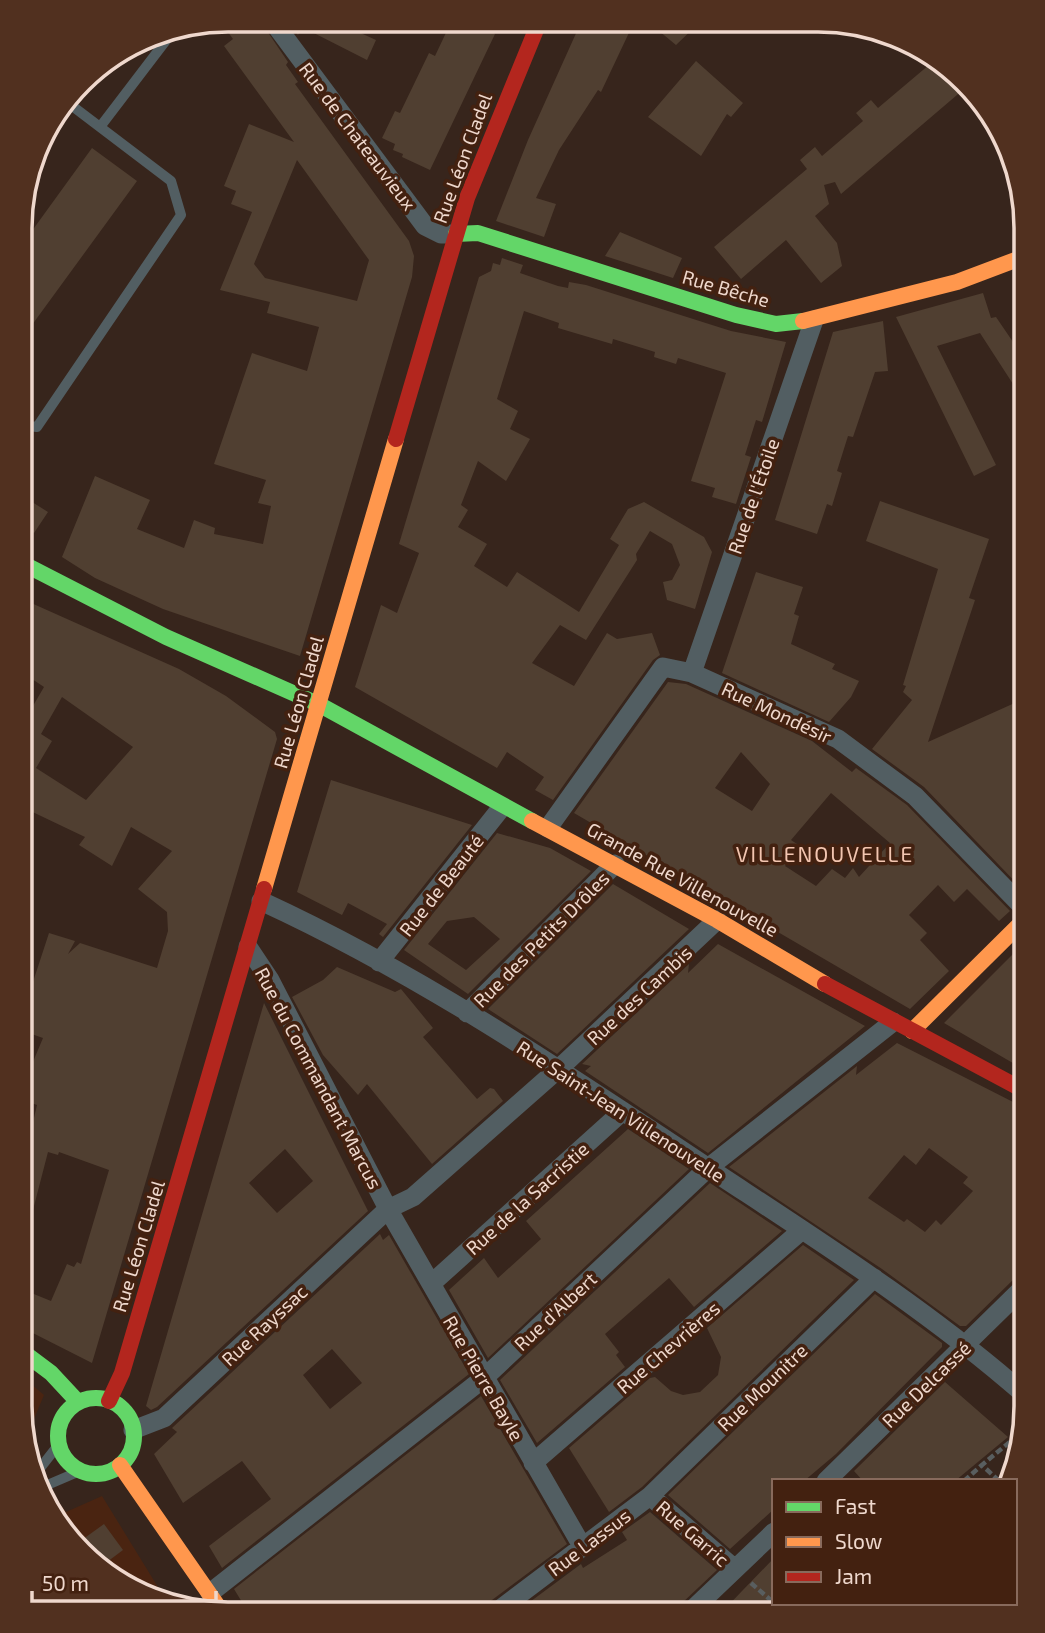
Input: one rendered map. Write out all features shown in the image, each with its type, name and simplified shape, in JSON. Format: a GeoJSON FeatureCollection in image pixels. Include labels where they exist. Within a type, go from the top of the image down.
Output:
{"type":"FeatureCollection","features":[{"type":"Feature","properties":{"kind":"main road","name":"Rue Léon Cladel"},"geometry":{"type":"LineString","coordinates":[[110,1401],[122,1373],[456,234],[483,154],[535,32]]}},
{"type":"Feature","properties":{"kind":"main road","name":"Rue Bêche"},"geometry":{"type":"LineString","coordinates":[[456,234],[478,233],[736,315],[776,324],[814,320],[957,282],[1014,261]]}},
{"type":"Feature","properties":{"kind":"main road","name":"Grande Rue Villenouvelle"},"geometry":{"type":"LineString","coordinates":[[32,568],[166,637],[320,705],[502,807],[548,828],[717,920],[893,1023],[1013,1085]]}},
{"type":"Feature","properties":{"kind":"main road"},"geometry":{"type":"LineString","coordinates":[[912,1031],[1013,931]]}},
{"type":"Feature","properties":{"kind":"main road"},"geometry":{"type":"LineString","coordinates":[[32,1357],[60,1379],[78,1402]]}},
{"type":"Feature","properties":{"kind":"main road"},"geometry":{"type":"LineString","coordinates":[[94,1399],[110,1401],[125,1412],[133,1430],[130,1452],[120,1465],[100,1474],[80,1471],[64,1457],[59,1444],[60,1423],[67,1411],[78,1402],[94,1399]]}},
{"type":"Feature","properties":{"kind":"main road"},"geometry":{"type":"LineString","coordinates":[[120,1465],[215,1601]]}},
{"type":"Feature","properties":{"kind":"street","name":"Rue de Chateauvieux"},"geometry":{"type":"LineString","coordinates":[[281,32],[425,226],[441,234],[456,234]]}},
{"type":"Feature","properties":{"kind":"street","name":"Rue de l'Étoile"},"geometry":{"type":"LineString","coordinates":[[692,673],[814,320]]}},
{"type":"Feature","properties":{"kind":"street","name":"Rue Mondésir"},"geometry":{"type":"LineString","coordinates":[[548,828],[663,667],[692,673],[838,738],[915,796],[1013,896]]}},
{"type":"Feature","properties":{"kind":"street","name":"Rue de Beauté"},"geometry":{"type":"LineString","coordinates":[[379,962],[502,807]]}},
{"type":"Feature","properties":{"kind":"street","name":"Rue des Petits Drôles"},"geometry":{"type":"LineString","coordinates":[[467,1013],[615,864]]}},
{"type":"Feature","properties":{"kind":"street","name":"Rue Saint-Jean Villenouvelle"},"geometry":{"type":"LineString","coordinates":[[261,901],[325,930],[559,1069],[874,1278],[967,1345],[1013,1385]]}},
{"type":"Feature","properties":{"kind":"street","name":"Rue des Cambis"},"geometry":{"type":"LineString","coordinates":[[388,1209],[413,1197],[559,1069],[717,920]]}},
{"type":"Feature","properties":{"kind":"street","name":"Rue du Commandant Marcus"},"geometry":{"type":"LineString","coordinates":[[248,947],[270,980],[388,1209]]}},
{"type":"Feature","properties":{"kind":"street","name":"Rue d'Albert"},"geometry":{"type":"LineString","coordinates":[[210,1593],[484,1378],[708,1168],[893,1023]]}},
{"type":"Feature","properties":{"kind":"street","name":"Rue de la Sacristie"},"geometry":{"type":"LineString","coordinates":[[431,1284],[623,1111]]}},
{"type":"Feature","properties":{"kind":"street","name":"Rue Pierre Bayle"},"geometry":{"type":"LineString","coordinates":[[388,1209],[582,1546]]}},
{"type":"Feature","properties":{"kind":"street","name":"Rue Rayssac"},"geometry":{"type":"LineString","coordinates":[[133,1430],[164,1418],[388,1209]]}},
{"type":"Feature","properties":{"kind":"street","name":"Rue Chevrières"},"geometry":{"type":"LineString","coordinates":[[533,1464],[802,1230]]}},
{"type":"Feature","properties":{"kind":"street","name":"Rue Mounitre"},"geometry":{"type":"LineString","coordinates":[[650,1496],[874,1278]]}},
{"type":"Feature","properties":{"kind":"street","name":"Rue Delcassé"},"geometry":{"type":"LineString","coordinates":[[828,1479],[1013,1298]]}},
{"type":"Feature","properties":{"kind":"street","name":"Rue Lassus"},"geometry":{"type":"LineString","coordinates":[[509,1602],[650,1496]]}},
{"type":"Feature","properties":{"kind":"street","name":"Rue Garric"},"geometry":{"type":"LineString","coordinates":[[650,1496],[735,1569]]}},
{"type":"Feature","properties":{"kind":"street"},"geometry":{"type":"LineString","coordinates":[[700,1602],[772,1534]]}},
{"type":"Feature","properties":{"kind":"lane"},"geometry":{"type":"LineString","coordinates":[[100,127],[165,42]]}},
{"type":"Feature","properties":{"kind":"lane"},"geometry":{"type":"LineString","coordinates":[[32,426],[37,427],[181,215],[171,181],[74,107]]}},
{"type":"Feature","properties":{"kind":"lane"},"geometry":{"type":"LineString","coordinates":[[41,1466],[59,1444]]}},
{"type":"Feature","properties":{"kind":"lane"},"geometry":{"type":"LineString","coordinates":[[48,1485],[80,1471]]}},
{"type":"Feature","properties":{"kind":"path"},"geometry":{"type":"LineString","coordinates":[[966,1479],[1010,1442]]}},
{"type":"Feature","properties":{"kind":"path"},"geometry":{"type":"LineString","coordinates":[[982,1465],[997,1479]]}},
{"type":"Feature","properties":{"kind":"path"},"geometry":{"type":"LineString","coordinates":[[735,1569],[772,1601]]}},
{"type":"Feature","properties":{"kind":"shaded area"},"geometry":{"type":"Polygon","coordinates":[[[32,1385],[44,1395],[33,1422],[32,1385]]]}},
{"type":"Feature","properties":{"kind":"shaded area"},"geometry":{"type":"Polygon","coordinates":[[[54,1496],[66,1512],[102,1496],[159,1589],[108,1561],[72,1525],[54,1496]]]}},
{"type":"Feature","properties":{"kind":"building"},"geometry":{"type":"Polygon","coordinates":[[[228,32],[268,32],[288,62],[286,65],[298,82],[295,84],[409,241],[414,256],[412,277],[300,656],[163,609],[95,578],[62,557],[95,476],[150,500],[137,529],[184,548],[194,520],[215,528],[214,534],[263,544],[271,506],[258,503],[266,480],[214,464],[252,353],[307,371],[319,327],[267,313],[270,302],[220,290],[252,212],[231,204],[236,191],[224,186],[249,124],[294,142],[224,46],[233,39],[228,32]],[[297,160],[254,264],[265,278],[357,301],[369,260],[297,160]]]}},
{"type":"Feature","properties":{"kind":"building"},"geometry":{"type":"Polygon","coordinates":[[[312,32],[358,32],[376,40],[367,60],[312,32]]]}},
{"type":"Feature","properties":{"kind":"building"},"geometry":{"type":"Polygon","coordinates":[[[446,32],[495,34],[430,170],[402,157],[403,154],[393,150],[395,144],[382,138],[395,111],[400,113],[429,53],[435,56],[446,32]]]}},
{"type":"Feature","properties":{"kind":"building"},"geometry":{"type":"Polygon","coordinates":[[[577,32],[629,32],[601,92],[598,90],[559,150],[536,198],[556,204],[544,237],[496,221],[528,140],[577,32]]]}},
{"type":"Feature","properties":{"kind":"building"},"geometry":{"type":"Polygon","coordinates":[[[660,32],[690,32],[676,45],[660,32]]]}},
{"type":"Feature","properties":{"kind":"building"},"geometry":{"type":"Polygon","coordinates":[[[696,61],[743,103],[731,117],[727,114],[701,156],[648,117],[696,61]]]}},
{"type":"Feature","properties":{"kind":"building"},"geometry":{"type":"Polygon","coordinates":[[[928,66],[959,93],[841,194],[835,182],[824,185],[829,204],[815,216],[837,243],[842,266],[821,283],[786,240],[741,279],[714,247],[807,169],[800,160],[815,147],[822,156],[863,121],[856,113],[871,100],[878,108],[928,66]]]}},
{"type":"Feature","properties":{"kind":"building"},"geometry":{"type":"Polygon","coordinates":[[[92,148],[137,181],[32,325],[32,231],[92,148]]]}},
{"type":"Feature","properties":{"kind":"building"},"geometry":{"type":"Polygon","coordinates":[[[620,232],[682,258],[673,278],[605,256],[620,232]]]}},
{"type":"Feature","properties":{"kind":"building"},"geometry":{"type":"Polygon","coordinates":[[[502,258],[523,265],[520,273],[558,286],[568,288],[569,282],[586,285],[731,331],[786,342],[762,422],[756,420],[745,455],[751,457],[736,504],[712,497],[715,488],[691,481],[726,373],[678,358],[676,364],[654,357],[655,352],[613,339],[612,344],[558,328],[559,323],[524,311],[497,399],[518,411],[510,429],[530,439],[506,481],[478,461],[461,505],[468,510],[458,527],[487,544],[474,566],[507,587],[517,572],[579,612],[619,545],[610,539],[628,509],[644,502],[704,537],[712,552],[695,609],[667,600],[663,582],[672,580],[680,565],[672,544],[650,531],[636,554],[637,560],[586,640],[560,625],[532,663],[574,686],[607,633],[617,639],[652,633],[660,655],[653,660],[553,800],[535,790],[544,777],[507,752],[497,768],[355,687],[381,605],[397,613],[419,553],[399,544],[479,277],[491,271],[493,263],[500,265],[502,258]]]}},
{"type":"Feature","properties":{"kind":"building"},"geometry":{"type":"Polygon","coordinates":[[[983,293],[991,318],[996,317],[1014,343],[1014,385],[980,333],[937,346],[996,465],[974,476],[896,317],[983,293]]]}},
{"type":"Feature","properties":{"kind":"building"},"geometry":{"type":"Polygon","coordinates":[[[883,321],[888,371],[875,372],[853,437],[848,436],[837,471],[842,473],[832,506],[827,504],[817,534],[775,520],[833,332],[883,321]]]}},
{"type":"Feature","properties":{"kind":"building"},"geometry":{"type":"Polygon","coordinates":[[[880,501],[989,539],[969,598],[975,600],[928,742],[1014,704],[1013,880],[924,787],[872,749],[912,700],[903,692],[906,686],[903,685],[938,569],[866,541],[880,501]]]}},
{"type":"Feature","properties":{"kind":"building"},"geometry":{"type":"Polygon","coordinates":[[[32,502],[48,512],[34,533],[32,532],[32,502]]]}},
{"type":"Feature","properties":{"kind":"building"},"geometry":{"type":"Polygon","coordinates":[[[756,572],[803,587],[794,614],[799,616],[791,644],[835,664],[832,669],[859,681],[851,697],[829,722],[722,673],[756,572]]]}},
{"type":"Feature","properties":{"kind":"building"},"geometry":{"type":"Polygon","coordinates":[[[32,603],[179,669],[226,696],[275,732],[277,739],[92,1363],[32,1333],[32,1293],[51,1301],[67,1264],[74,1267],[77,1262],[81,1264],[109,1170],[59,1152],[58,1155],[48,1152],[32,1214],[32,1126],[37,1105],[32,1103],[32,1064],[43,1038],[32,1034],[32,985],[49,933],[75,941],[68,954],[80,943],[157,968],[168,931],[167,912],[138,889],[172,851],[131,827],[112,866],[79,845],[85,837],[32,812],[32,708],[44,687],[32,679],[32,603]],[[62,697],[41,734],[52,741],[36,768],[86,800],[133,747],[62,697]]]}},
{"type":"Feature","properties":{"kind":"building"},"geometry":{"type":"Polygon","coordinates":[[[668,682],[686,684],[812,741],[852,772],[856,768],[907,805],[1010,911],[999,921],[967,889],[954,902],[938,885],[909,915],[927,933],[920,940],[949,971],[910,1009],[574,813],[668,682]],[[741,752],[715,788],[752,811],[770,784],[741,752]],[[831,793],[791,840],[800,846],[785,866],[816,886],[832,869],[845,878],[853,868],[859,877],[890,843],[831,793]]]}},
{"type":"Feature","properties":{"kind":"building"},"geometry":{"type":"Polygon","coordinates":[[[331,780],[472,825],[383,937],[379,934],[387,924],[348,903],[342,915],[297,892],[331,780]]]}},
{"type":"Feature","properties":{"kind":"building"},"geometry":{"type":"Polygon","coordinates":[[[497,833],[550,848],[591,871],[468,994],[404,950],[497,833]],[[474,917],[447,921],[428,944],[466,970],[500,939],[474,917]]]}},
{"type":"Feature","properties":{"kind":"building"},"geometry":{"type":"Polygon","coordinates":[[[613,884],[689,929],[557,1054],[488,1009],[613,884]]]}},
{"type":"Feature","properties":{"kind":"building"},"geometry":{"type":"Polygon","coordinates":[[[718,944],[865,1026],[708,1153],[585,1071],[591,1066],[582,1064],[689,964],[688,973],[718,944]]]}},
{"type":"Feature","properties":{"kind":"building"},"geometry":{"type":"Polygon","coordinates":[[[1013,954],[1013,1063],[944,1023],[1013,954]]]}},
{"type":"Feature","properties":{"kind":"building"},"geometry":{"type":"Polygon","coordinates":[[[337,967],[395,992],[401,989],[433,1028],[423,1037],[477,1099],[490,1088],[494,1089],[503,1101],[432,1164],[367,1084],[358,1095],[323,1055],[292,997],[323,980],[337,967]]]}},
{"type":"Feature","properties":{"kind":"building"},"geometry":{"type":"Polygon","coordinates":[[[264,1003],[368,1211],[157,1407],[151,1410],[146,1406],[264,1003]],[[285,1149],[249,1183],[277,1213],[313,1181],[285,1149]]]}},
{"type":"Feature","properties":{"kind":"building"},"geometry":{"type":"Polygon","coordinates":[[[897,1043],[1013,1102],[1013,1280],[966,1326],[960,1326],[882,1269],[729,1167],[857,1066],[856,1075],[897,1043]],[[929,1148],[916,1165],[904,1155],[868,1198],[904,1222],[907,1219],[925,1232],[936,1220],[941,1225],[973,1191],[963,1183],[968,1177],[929,1148]]]}},
{"type":"Feature","properties":{"kind":"building"},"geometry":{"type":"Polygon","coordinates":[[[628,1129],[689,1169],[488,1358],[449,1290],[484,1258],[498,1278],[541,1239],[526,1221],[628,1129]]]}},
{"type":"Feature","properties":{"kind":"building"},"geometry":{"type":"Polygon","coordinates":[[[710,1183],[782,1231],[694,1307],[669,1278],[605,1334],[619,1352],[616,1355],[625,1367],[537,1443],[500,1380],[710,1183]]]}},
{"type":"Feature","properties":{"kind":"building"},"geometry":{"type":"Polygon","coordinates":[[[380,1234],[383,1240],[389,1235],[469,1374],[222,1568],[209,1546],[271,1499],[242,1461],[183,1503],[154,1454],[177,1432],[172,1428],[380,1234]],[[332,1349],[303,1375],[330,1409],[362,1383],[332,1349]]]}},
{"type":"Feature","properties":{"kind":"building"},"geometry":{"type":"Polygon","coordinates":[[[803,1245],[854,1280],[642,1487],[609,1512],[569,1448],[650,1378],[655,1377],[671,1391],[683,1395],[700,1392],[718,1375],[721,1357],[707,1328],[803,1245]]]}},
{"type":"Feature","properties":{"kind":"building"},"geometry":{"type":"Polygon","coordinates":[[[875,1294],[942,1343],[942,1347],[836,1454],[806,1479],[772,1479],[772,1511],[730,1549],[668,1495],[875,1294]]]}},
{"type":"Feature","properties":{"kind":"building"},"geometry":{"type":"Polygon","coordinates":[[[945,1382],[1008,1437],[957,1479],[861,1479],[854,1471],[945,1382]]]}},
{"type":"Feature","properties":{"kind":"building"},"geometry":{"type":"Polygon","coordinates":[[[481,1396],[567,1544],[489,1602],[242,1602],[234,1589],[481,1396]]]}},
{"type":"Feature","properties":{"kind":"building"},"geometry":{"type":"Polygon","coordinates":[[[650,1512],[717,1570],[683,1602],[530,1602],[581,1564],[583,1568],[627,1540],[622,1532],[650,1512]]]}},
{"type":"Feature","properties":{"kind":"building"},"geometry":{"type":"Polygon","coordinates":[[[104,1524],[123,1550],[108,1561],[84,1538],[104,1524]]]}},
{"type":"Feature","properties":{"kind":"building"},"geometry":{"type":"Polygon","coordinates":[[[772,1560],[772,1602],[732,1602],[772,1560]]]}},
{"type":"Feature","properties":{"kind":"traffic: fast"},"geometry":{"type":"LineString","coordinates":[[456,234],[478,233],[736,315],[776,324],[803,321]]}},
{"type":"Feature","properties":{"kind":"traffic: fast"},"geometry":{"type":"LineString","coordinates":[[32,568],[166,637],[320,705],[532,821]]}},
{"type":"Feature","properties":{"kind":"traffic: fast"},"geometry":{"type":"LineString","coordinates":[[32,1359],[51,1373],[78,1402]]}},
{"type":"Feature","properties":{"kind":"traffic: fast"},"geometry":{"type":"LineString","coordinates":[[96,1398],[110,1401],[123,1409],[131,1422],[134,1436],[131,1450],[123,1463],[110,1471],[96,1474],[82,1471],[69,1463],[61,1450],[58,1436],[61,1422],[69,1409],[82,1401],[96,1398]]}},
{"type":"Feature","properties":{"kind":"traffic: slow"},"geometry":{"type":"LineString","coordinates":[[803,321],[957,282],[1014,261]]}},
{"type":"Feature","properties":{"kind":"traffic: slow"},"geometry":{"type":"LineString","coordinates":[[264,889],[396,439]]}},
{"type":"Feature","properties":{"kind":"traffic: slow"},"geometry":{"type":"LineString","coordinates":[[532,821],[717,920],[825,984]]}},
{"type":"Feature","properties":{"kind":"traffic: slow"},"geometry":{"type":"LineString","coordinates":[[912,1031],[1013,930]]}},
{"type":"Feature","properties":{"kind":"traffic: slow"},"geometry":{"type":"LineString","coordinates":[[120,1465],[214,1601]]}},
{"type":"Feature","properties":{"kind":"traffic: jam"},"geometry":{"type":"LineString","coordinates":[[396,439],[467,198],[535,32]]}},
{"type":"Feature","properties":{"kind":"traffic: jam"},"geometry":{"type":"LineString","coordinates":[[109,1401],[122,1373],[264,889]]}},
{"type":"Feature","properties":{"kind":"traffic: jam"},"geometry":{"type":"LineString","coordinates":[[825,984],[1013,1085]]}},
{"type":"Feature","properties":{"kind":"district","name":"VILLENOUVELLE"},"geometry":{"type":"Point","coordinates":[825,853]}}]}
